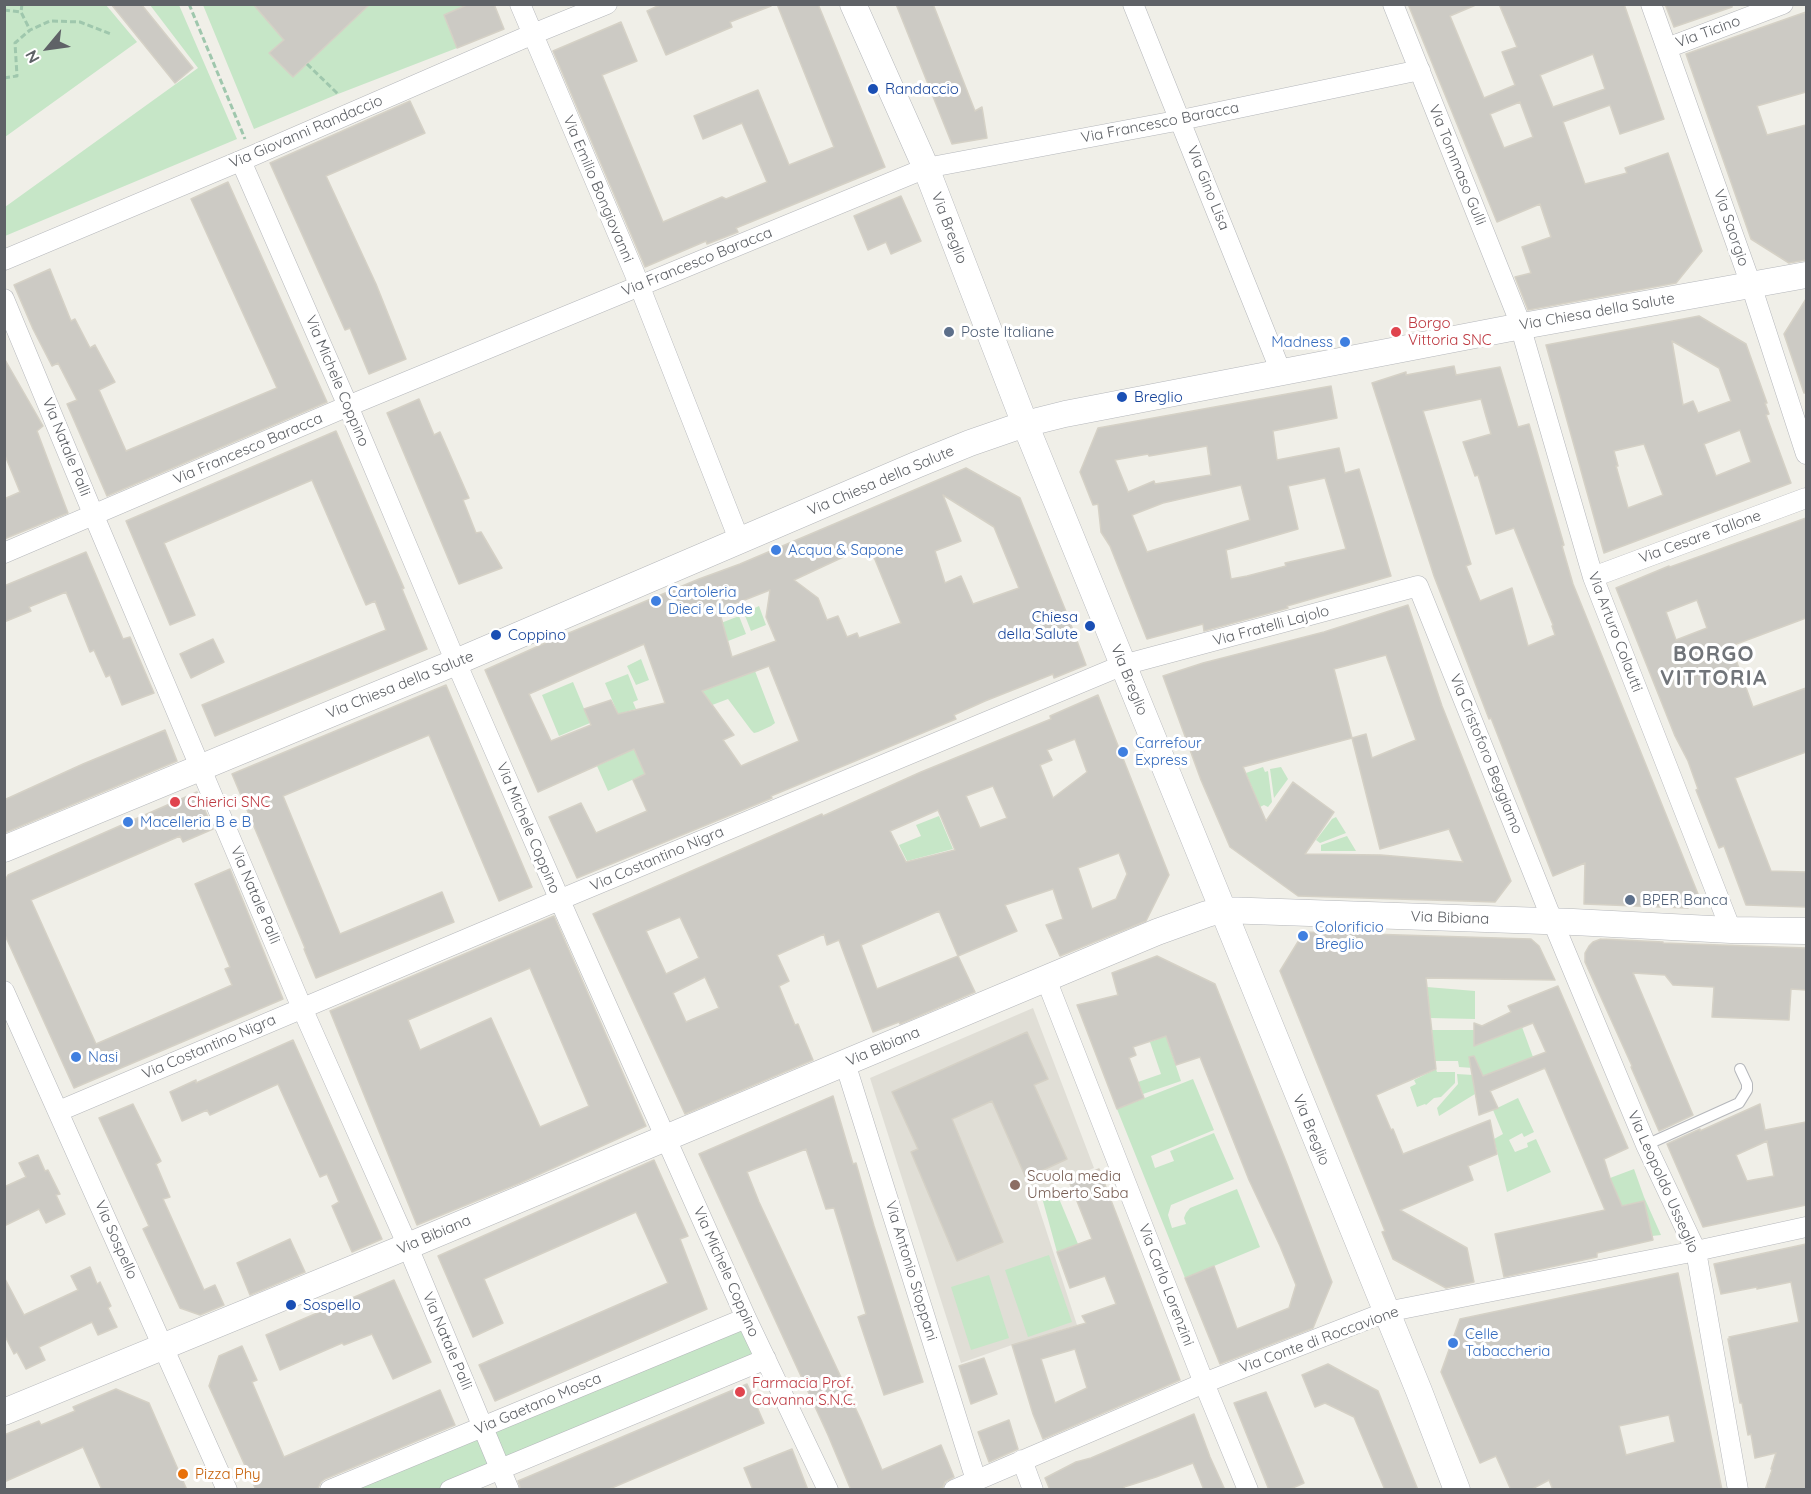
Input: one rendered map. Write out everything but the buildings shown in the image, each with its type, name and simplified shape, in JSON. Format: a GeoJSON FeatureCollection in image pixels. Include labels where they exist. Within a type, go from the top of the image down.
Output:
{"type":"FeatureCollection","features":[{"type":"Feature","properties":{"kind":"street","name":"Via Emilio Bongiovanni"},"geometry":{"type":"LineString","coordinates":[[520,4],[639,286],[740,542]]}},
{"type":"Feature","properties":{"kind":"street","name":"Via Giovanni Randaccio"},"geometry":{"type":"LineString","coordinates":[[4,260],[607,4]]}},
{"type":"Feature","properties":{"kind":"street","name":"Via Breglio"},"geometry":{"type":"LineString","coordinates":[[854,4],[926,168],[1025,424],[1419,1390],[1457,1490]]}},
{"type":"Feature","properties":{"kind":"street","name":"Via Gino Lisa"},"geometry":{"type":"LineString","coordinates":[[1133,4],[1281,372]]}},
{"type":"Feature","properties":{"kind":"street","name":"Via Tommaso Gulli"},"geometry":{"type":"LineString","coordinates":[[1393,4],[1521,326]]}},
{"type":"Feature","properties":{"kind":"street","name":"Via Saorgio"},"geometry":{"type":"LineString","coordinates":[[1651,4],[1751,285],[1806,454]]}},
{"type":"Feature","properties":{"kind":"street","name":"Via Ticino"},"geometry":{"type":"LineString","coordinates":[[1667,48],[1783,4]]}},
{"type":"Feature","properties":{"kind":"street","name":"Via Francesco Baracca"},"geometry":{"type":"LineString","coordinates":[[4,553],[348,406],[926,168],[1181,120],[1420,70]]}},
{"type":"Feature","properties":{"kind":"street","name":"Via Michele Coppino"},"geometry":{"type":"LineString","coordinates":[[246,158],[348,406],[559,900],[746,1317],[828,1490]]}},
{"type":"Feature","properties":{"kind":"street","name":"Via Chiesa della Salute"},"geometry":{"type":"LineString","coordinates":[[4,849],[456,662],[970,443],[1025,424],[1521,326],[1806,275]]}},
{"type":"Feature","properties":{"kind":"street","name":"Via Natale Palli"},"geometry":{"type":"LineString","coordinates":[[4,299],[302,1008],[408,1246],[508,1490]]}},
{"type":"Feature","properties":{"kind":"street","name":"Via Arturo Colautti"},"geometry":{"type":"LineString","coordinates":[[1521,326],[1593,577],[1731,930]]}},
{"type":"Feature","properties":{"kind":"street","name":"Via Cesare Tallone"},"geometry":{"type":"LineString","coordinates":[[1593,577],[1806,498]]}},
{"type":"Feature","properties":{"kind":"street","name":"Via Fratelli Lajolo"},"geometry":{"type":"LineString","coordinates":[[1123,665],[1418,586]]}},
{"type":"Feature","properties":{"kind":"street","name":"Via Cristoforo Beggiamo"},"geometry":{"type":"LineString","coordinates":[[1418,586],[1553,922]]}},
{"type":"Feature","properties":{"kind":"street","name":"Via Costantino Nigra"},"geometry":{"type":"LineString","coordinates":[[59,1111],[1123,665]]}},
{"type":"Feature","properties":{"kind":"street","name":"Via Bibiana"},"geometry":{"type":"LineString","coordinates":[[4,1413],[1046,979],[1194,918],[1222,910],[1806,931]]}},
{"type":"Feature","properties":{"kind":"street","name":"Via Leopoldo Usseglio"},"geometry":{"type":"LineString","coordinates":[[1553,922],[1646,1145],[1696,1251],[1738,1490]]}},
{"type":"Feature","properties":{"kind":"street","name":"Via Carlo Lorenzini"},"geometry":{"type":"LineString","coordinates":[[1046,979],[1248,1490]]}},
{"type":"Feature","properties":{"kind":"street","name":"Via Sospello"},"geometry":{"type":"LineString","coordinates":[[4,991],[227,1490]]}},
{"type":"Feature","properties":{"kind":"street","name":"Via Antonio Stoppani"},"geometry":{"type":"LineString","coordinates":[[845,1063],[976,1480]]}},
{"type":"Feature","properties":{"kind":"street","name":"Via Conte di Roccavione"},"geometry":{"type":"LineString","coordinates":[[954,1490],[1204,1383],[1386,1312],[1806,1227]]}},
{"type":"Feature","properties":{"kind":"street","name":"Via Gaetano Mosca"},"geometry":{"type":"LineString","coordinates":[[330,1490],[746,1317]]}},
{"type":"Feature","properties":{"kind":"street"},"geometry":{"type":"LineString","coordinates":[[450,1490],[766,1359]]}},
{"type":"Feature","properties":{"kind":"street"},"geometry":{"type":"LineString","coordinates":[[1022,1460],[1033,1490]]}},
{"type":"Feature","properties":{"kind":"lane"},"geometry":{"type":"LineString","coordinates":[[1646,1145],[1739,1103],[1747,1090],[1747,1084],[1740,1070]]}},
{"type":"Feature","properties":{"kind":"path"},"geometry":{"type":"LineString","coordinates":[[22,4],[21,12],[30,30]]}},
{"type":"Feature","properties":{"kind":"path"},"geometry":{"type":"LineString","coordinates":[[189,4],[246,158]]}},
{"type":"Feature","properties":{"kind":"path"},"geometry":{"type":"LineString","coordinates":[[4,9],[21,12]]}},
{"type":"Feature","properties":{"kind":"path"},"geometry":{"type":"LineString","coordinates":[[4,78],[17,76],[15,43],[30,30],[50,21],[80,22],[111,34]]}},
{"type":"Feature","properties":{"kind":"path"},"geometry":{"type":"LineString","coordinates":[[307,64],[338,94]]}},
{"type":"Feature","properties":{"kind":"shaded area","name":"Scuola media Umberto Saba"},"geometry":{"type":"Polygon","coordinates":[[[1033,1008],[1094,1168],[1034,1193],[1077,1325],[961,1363],[870,1078],[1033,1008]],[[1027,1032],[893,1092],[913,1137],[992,1101],[1026,1178],[1067,1159],[1034,1085],[1048,1079],[1027,1032]],[[957,1133],[911,1152],[957,1261],[1003,1242],[957,1133]]]}},
{"type":"Feature","properties":{"kind":"green space"},"geometry":{"type":"Polygon","coordinates":[[[5,4],[106,5],[137,42],[5,137],[5,4]]]}},
{"type":"Feature","properties":{"kind":"green space"},"geometry":{"type":"Polygon","coordinates":[[[150,5],[179,5],[237,139],[5,236],[5,207],[198,68],[150,5]]]}},
{"type":"Feature","properties":{"kind":"green space"},"geometry":{"type":"Polygon","coordinates":[[[203,5],[469,5],[444,15],[457,48],[254,129],[203,5]]]}},
{"type":"Feature","properties":{"kind":"green space"},"geometry":{"type":"Polygon","coordinates":[[[759,606],[766,625],[751,631],[744,613],[759,606]]]}},
{"type":"Feature","properties":{"kind":"green space"},"geometry":{"type":"Polygon","coordinates":[[[739,616],[746,634],[728,641],[721,623],[739,616]]]}},
{"type":"Feature","properties":{"kind":"green space"},"geometry":{"type":"Polygon","coordinates":[[[641,659],[649,680],[636,685],[627,666],[641,659]]]}},
{"type":"Feature","properties":{"kind":"green space"},"geometry":{"type":"Polygon","coordinates":[[[755,671],[775,723],[758,732],[754,733],[751,730],[728,699],[699,710],[687,696],[755,671]]]}},
{"type":"Feature","properties":{"kind":"green space"},"geometry":{"type":"Polygon","coordinates":[[[628,674],[638,700],[633,702],[636,709],[618,714],[605,683],[628,674]]]}},
{"type":"Feature","properties":{"kind":"green space"},"geometry":{"type":"Polygon","coordinates":[[[573,682],[590,723],[559,736],[542,695],[573,682]]]}},
{"type":"Feature","properties":{"kind":"green space"},"geometry":{"type":"Polygon","coordinates":[[[634,749],[645,774],[608,791],[597,766],[634,749]]]}},
{"type":"Feature","properties":{"kind":"green space"},"geometry":{"type":"Polygon","coordinates":[[[1263,767],[1265,772],[1268,771],[1272,802],[1268,807],[1264,805],[1260,807],[1246,773],[1263,767]]]}},
{"type":"Feature","properties":{"kind":"green space"},"geometry":{"type":"Polygon","coordinates":[[[1281,767],[1288,779],[1274,798],[1270,769],[1281,767]]]}},
{"type":"Feature","properties":{"kind":"green space"},"geometry":{"type":"Polygon","coordinates":[[[939,816],[953,849],[907,861],[899,845],[921,836],[916,825],[939,816]]]}},
{"type":"Feature","properties":{"kind":"green space"},"geometry":{"type":"Polygon","coordinates":[[[1336,817],[1346,833],[1320,843],[1316,840],[1336,817]]]}},
{"type":"Feature","properties":{"kind":"green space"},"geometry":{"type":"Polygon","coordinates":[[[1347,836],[1356,851],[1321,851],[1321,845],[1347,836]]]}},
{"type":"Feature","properties":{"kind":"green space"},"geometry":{"type":"Polygon","coordinates":[[[1427,987],[1475,991],[1475,1019],[1430,1018],[1427,987]]]}},
{"type":"Feature","properties":{"kind":"green space"},"geometry":{"type":"Polygon","coordinates":[[[1522,1027],[1533,1057],[1473,1080],[1475,1094],[1439,1116],[1437,1108],[1458,1084],[1457,1074],[1473,1075],[1473,1068],[1459,1067],[1458,1061],[1435,1061],[1432,1030],[1474,1030],[1474,1045],[1522,1027]]]}},
{"type":"Feature","properties":{"kind":"green space"},"geometry":{"type":"Polygon","coordinates":[[[1166,1036],[1181,1081],[1143,1094],[1138,1082],[1161,1074],[1150,1042],[1166,1036]]]}},
{"type":"Feature","properties":{"kind":"green space"},"geometry":{"type":"Polygon","coordinates":[[[1436,1069],[1437,1072],[1455,1072],[1455,1083],[1441,1097],[1417,1107],[1410,1087],[1416,1084],[1414,1080],[1436,1069]]]}},
{"type":"Feature","properties":{"kind":"green space"},"geometry":{"type":"Polygon","coordinates":[[[1193,1079],[1214,1130],[1151,1156],[1155,1168],[1174,1161],[1170,1151],[1214,1133],[1234,1179],[1171,1205],[1168,1215],[1172,1228],[1186,1224],[1184,1218],[1190,1208],[1237,1189],[1260,1247],[1185,1278],[1117,1109],[1193,1079]]]}},
{"type":"Feature","properties":{"kind":"green space"},"geometry":{"type":"Polygon","coordinates":[[[1518,1098],[1534,1132],[1524,1137],[1522,1133],[1509,1140],[1515,1152],[1528,1147],[1527,1143],[1536,1139],[1551,1172],[1507,1192],[1494,1139],[1503,1134],[1493,1110],[1518,1098]]]}},
{"type":"Feature","properties":{"kind":"green space"},"geometry":{"type":"Polygon","coordinates":[[[1634,1169],[1661,1235],[1652,1236],[1644,1201],[1606,1209],[1614,1187],[1610,1178],[1634,1169]]]}},
{"type":"Feature","properties":{"kind":"green space"},"geometry":{"type":"Polygon","coordinates":[[[1055,1189],[1078,1244],[1057,1252],[1041,1194],[1055,1189]]]}},
{"type":"Feature","properties":{"kind":"green space"},"geometry":{"type":"Polygon","coordinates":[[[1049,1255],[1072,1322],[1028,1337],[1005,1270],[1049,1255]]]}},
{"type":"Feature","properties":{"kind":"green space"},"geometry":{"type":"Polygon","coordinates":[[[989,1275],[1009,1338],[971,1350],[951,1287],[989,1275]]]}},
{"type":"Feature","properties":{"kind":"green space"},"geometry":{"type":"Polygon","coordinates":[[[746,1318],[766,1359],[450,1489],[330,1490],[746,1318]]]}},
{"type":"Feature","properties":{"kind":"place","name":"Randaccio"},"geometry":{"type":"Point","coordinates":[873,89]}},
{"type":"Feature","properties":{"kind":"place","name":"Poste Italiane"},"geometry":{"type":"Point","coordinates":[949,332]}},
{"type":"Feature","properties":{"kind":"place","name":"Borgo Vittoria SNC"},"geometry":{"type":"Point","coordinates":[1396,332]}},
{"type":"Feature","properties":{"kind":"place","name":"Madness"},"geometry":{"type":"Point","coordinates":[1345,342]}},
{"type":"Feature","properties":{"kind":"place","name":"Breglio"},"geometry":{"type":"Point","coordinates":[1122,397]}},
{"type":"Feature","properties":{"kind":"place","name":"Acqua & Sapone"},"geometry":{"type":"Point","coordinates":[776,550]}},
{"type":"Feature","properties":{"kind":"place","name":"Cartoleria Dieci e Lode"},"geometry":{"type":"Point","coordinates":[656,601]}},
{"type":"Feature","properties":{"kind":"place","name":"Chiesa della Salute"},"geometry":{"type":"Point","coordinates":[1090,626]}},
{"type":"Feature","properties":{"kind":"place","name":"Coppino"},"geometry":{"type":"Point","coordinates":[496,635]}},
{"type":"Feature","properties":{"kind":"place","name":"Carrefour Express"},"geometry":{"type":"Point","coordinates":[1123,752]}},
{"type":"Feature","properties":{"kind":"place","name":"Chierici SNC"},"geometry":{"type":"Point","coordinates":[175,802]}},
{"type":"Feature","properties":{"kind":"place","name":"Macelleria B e B"},"geometry":{"type":"Point","coordinates":[128,822]}},
{"type":"Feature","properties":{"kind":"place","name":"BPER Banca"},"geometry":{"type":"Point","coordinates":[1630,900]}},
{"type":"Feature","properties":{"kind":"place","name":"Colorificio Breglio"},"geometry":{"type":"Point","coordinates":[1303,936]}},
{"type":"Feature","properties":{"kind":"place","name":"Nasi"},"geometry":{"type":"Point","coordinates":[76,1057]}},
{"type":"Feature","properties":{"kind":"place","name":"Scuola media Umberto Saba"},"geometry":{"type":"Point","coordinates":[1015,1185]}},
{"type":"Feature","properties":{"kind":"place","name":"Sospello"},"geometry":{"type":"Point","coordinates":[291,1305]}},
{"type":"Feature","properties":{"kind":"place","name":"Celle Tabaccheria"},"geometry":{"type":"Point","coordinates":[1453,1343]}},
{"type":"Feature","properties":{"kind":"place","name":"Farmacia Prof. Cavanna S.N.C."},"geometry":{"type":"Point","coordinates":[740,1392]}},
{"type":"Feature","properties":{"kind":"place","name":"Pizza Phy"},"geometry":{"type":"Point","coordinates":[183,1474]}},
{"type":"Feature","properties":{"kind":"district","name":"BORGO VITTORIA"},"geometry":{"type":"Point","coordinates":[1714,667]}}]}
